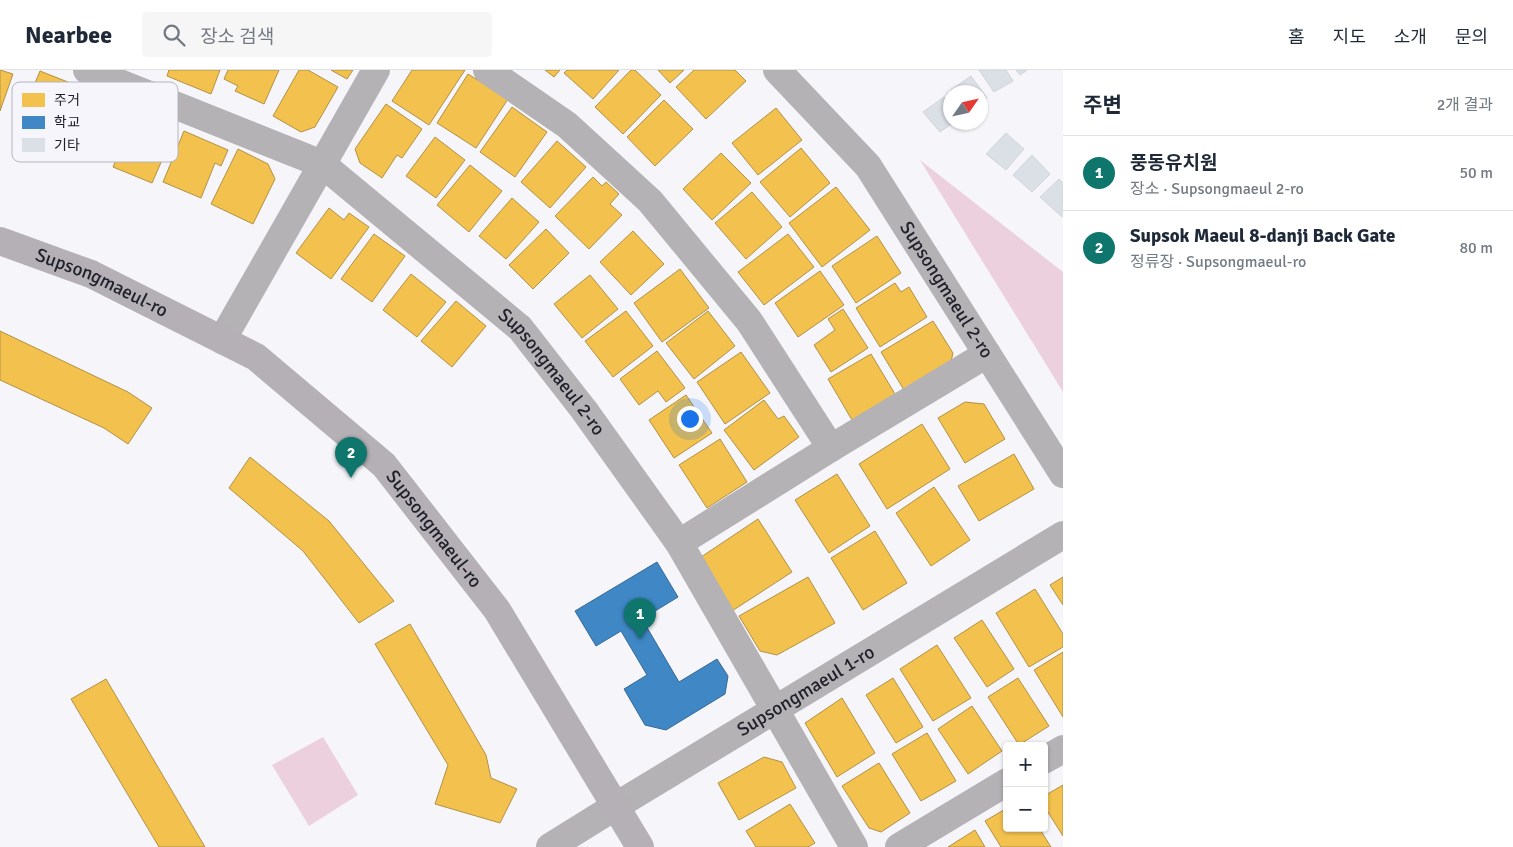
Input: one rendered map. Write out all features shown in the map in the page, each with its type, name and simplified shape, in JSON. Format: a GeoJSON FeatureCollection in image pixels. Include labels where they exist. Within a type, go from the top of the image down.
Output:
{"type":"FeatureCollection","features":[{"type":"Feature","properties":{"kind":"main road","name":"Supsongmaeul-ro"},"geometry":{"type":"LineString","coordinates":[[0,241],[91,274],[256,357],[384,465],[498,610],[640,847]]}},
{"type":"Feature","properties":{"kind":"street","name":"Supsongmaeul 2-ro"},"geometry":{"type":"LineString","coordinates":[[87,70],[117,82]]}},
{"type":"Feature","properties":{"kind":"street"},"geometry":{"type":"LineString","coordinates":[[222,340],[376,70]]}},
{"type":"Feature","properties":{"kind":"street"},"geometry":{"type":"LineString","coordinates":[[487,70],[567,125],[650,201],[749,321],[831,448]]}},
{"type":"Feature","properties":{"kind":"street","name":"Supsongmaeul 2-ro"},"geometry":{"type":"LineString","coordinates":[[777,70],[868,166],[1063,474]]}},
{"type":"Feature","properties":{"kind":"street","name":"Supsongmaeul 2-ro"},"geometry":{"type":"LineString","coordinates":[[178,106],[322,164],[520,328],[584,410],[680,543],[854,847]]}},
{"type":"Feature","properties":{"kind":"street"},"geometry":{"type":"LineString","coordinates":[[680,543],[831,448],[987,354]]}},
{"type":"Feature","properties":{"kind":"street","name":"Supsongmaeul 1-ro"},"geometry":{"type":"LineString","coordinates":[[550,847],[1063,535]]}},
{"type":"Feature","properties":{"kind":"street"},"geometry":{"type":"LineString","coordinates":[[1048,758],[1063,749]]}},
{"type":"Feature","properties":{"kind":"street"},"geometry":{"type":"LineString","coordinates":[[899,847],[1003,784]]}},
{"type":"Feature","properties":{"kind":"shaded area"},"geometry":{"type":"Polygon","coordinates":[[[920,160],[1063,272],[1063,392],[920,160]]]}},
{"type":"Feature","properties":{"kind":"shaded area"},"geometry":{"type":"Polygon","coordinates":[[[323,737],[358,795],[309,826],[272,765],[323,737]]]}},
{"type":"Feature","properties":{"kind":"building: 주거"},"geometry":{"type":"Polygon","coordinates":[[[0,70],[13,74],[0,111],[0,70]]]}},
{"type":"Feature","properties":{"kind":"building: 주거"},"geometry":{"type":"Polygon","coordinates":[[[169,70],[220,70],[211,94],[167,76],[169,70]]]}},
{"type":"Feature","properties":{"kind":"building: 주거"},"geometry":{"type":"Polygon","coordinates":[[[228,70],[279,70],[264,104],[235,91],[238,86],[224,79],[228,70]]]}},
{"type":"Feature","properties":{"kind":"building: 주거"},"geometry":{"type":"Polygon","coordinates":[[[299,70],[308,70],[338,87],[315,127],[301,132],[273,116],[299,70]]]}},
{"type":"Feature","properties":{"kind":"building: 주거"},"geometry":{"type":"Polygon","coordinates":[[[331,70],[353,70],[347,79],[331,70]]]}},
{"type":"Feature","properties":{"kind":"building: 주거"},"geometry":{"type":"Polygon","coordinates":[[[412,70],[465,70],[429,125],[392,101],[412,70]]]}},
{"type":"Feature","properties":{"kind":"building: 주거"},"geometry":{"type":"Polygon","coordinates":[[[545,70],[560,70],[554,77],[545,70]]]}},
{"type":"Feature","properties":{"kind":"building: 주거"},"geometry":{"type":"Polygon","coordinates":[[[567,70],[619,70],[593,99],[564,73],[567,70]]]}},
{"type":"Feature","properties":{"kind":"building: 주거"},"geometry":{"type":"Polygon","coordinates":[[[631,70],[635,70],[661,95],[623,134],[595,107],[631,70]]]}},
{"type":"Feature","properties":{"kind":"building: 주거"},"geometry":{"type":"Polygon","coordinates":[[[658,70],[684,70],[670,83],[658,70]]]}},
{"type":"Feature","properties":{"kind":"building: 주거"},"geometry":{"type":"Polygon","coordinates":[[[694,70],[735,70],[746,81],[706,119],[676,87],[694,70]]]}},
{"type":"Feature","properties":{"kind":"building: 주거"},"geometry":{"type":"Polygon","coordinates":[[[40,71],[68,82],[35,82],[40,71]]]}},
{"type":"Feature","properties":{"kind":"building: 주거"},"geometry":{"type":"Polygon","coordinates":[[[468,74],[508,99],[476,148],[437,123],[468,74]]]}},
{"type":"Feature","properties":{"kind":"building: 주거"},"geometry":{"type":"Polygon","coordinates":[[[664,100],[693,129],[655,166],[627,137],[664,100]]]}},
{"type":"Feature","properties":{"kind":"building: 주거"},"geometry":{"type":"Polygon","coordinates":[[[386,104],[422,129],[402,158],[397,155],[382,178],[360,163],[355,149],[386,104]]]}},
{"type":"Feature","properties":{"kind":"building: 주거"},"geometry":{"type":"Polygon","coordinates":[[[512,107],[547,132],[515,177],[480,152],[512,107]]]}},
{"type":"Feature","properties":{"kind":"building: 주거"},"geometry":{"type":"Polygon","coordinates":[[[776,108],[802,140],[758,175],[732,143],[776,108]]]}},
{"type":"Feature","properties":{"kind":"building: 주거"},"geometry":{"type":"Polygon","coordinates":[[[184,131],[228,150],[221,166],[215,163],[201,198],[163,182],[171,162],[178,162],[178,146],[184,131]]]}},
{"type":"Feature","properties":{"kind":"building: 주거"},"geometry":{"type":"Polygon","coordinates":[[[435,137],[465,160],[436,198],[406,176],[435,137]]]}},
{"type":"Feature","properties":{"kind":"building: 주거"},"geometry":{"type":"Polygon","coordinates":[[[557,141],[586,167],[550,208],[521,182],[557,141]]]}},
{"type":"Feature","properties":{"kind":"building: 주거"},"geometry":{"type":"Polygon","coordinates":[[[801,148],[830,183],[790,217],[760,182],[801,148]]]}},
{"type":"Feature","properties":{"kind":"building: 주거"},"geometry":{"type":"Polygon","coordinates":[[[238,149],[268,164],[275,179],[253,224],[211,204],[238,149]]]}},
{"type":"Feature","properties":{"kind":"building: 주거"},"geometry":{"type":"Polygon","coordinates":[[[721,153],[751,183],[712,220],[683,189],[721,153]]]}},
{"type":"Feature","properties":{"kind":"building: 주거"},"geometry":{"type":"Polygon","coordinates":[[[115,162],[161,162],[152,183],[113,167],[115,162]]]}},
{"type":"Feature","properties":{"kind":"building: 주거"},"geometry":{"type":"Polygon","coordinates":[[[470,165],[502,191],[469,232],[437,205],[470,165]]]}},
{"type":"Feature","properties":{"kind":"building: 주거"},"geometry":{"type":"Polygon","coordinates":[[[593,177],[602,186],[606,182],[619,194],[610,204],[622,215],[589,249],[555,216],[593,177]]]}},
{"type":"Feature","properties":{"kind":"building: 주거"},"geometry":{"type":"Polygon","coordinates":[[[836,187],[870,230],[822,267],[789,223],[836,187]]]}},
{"type":"Feature","properties":{"kind":"building: 주거"},"geometry":{"type":"Polygon","coordinates":[[[752,192],[782,227],[746,259],[715,223],[752,192]]]}},
{"type":"Feature","properties":{"kind":"building: 주거"},"geometry":{"type":"Polygon","coordinates":[[[512,198],[539,222],[506,259],[479,236],[512,198]]]}},
{"type":"Feature","properties":{"kind":"building: 주거"},"geometry":{"type":"Polygon","coordinates":[[[329,208],[344,220],[349,213],[369,227],[331,279],[296,253],[329,208]]]}},
{"type":"Feature","properties":{"kind":"building: 주거"},"geometry":{"type":"Polygon","coordinates":[[[546,229],[569,253],[533,289],[509,265],[546,229]]]}},
{"type":"Feature","properties":{"kind":"building: 주거"},"geometry":{"type":"Polygon","coordinates":[[[633,231],[664,264],[631,295],[600,262],[633,231]]]}},
{"type":"Feature","properties":{"kind":"building: 주거"},"geometry":{"type":"Polygon","coordinates":[[[374,234],[405,256],[372,302],[341,279],[374,234]]]}},
{"type":"Feature","properties":{"kind":"building: 주거"},"geometry":{"type":"Polygon","coordinates":[[[788,234],[814,267],[764,305],[738,272],[788,234]]]}},
{"type":"Feature","properties":{"kind":"building: 주거"},"geometry":{"type":"Polygon","coordinates":[[[877,236],[901,273],[856,303],[832,266],[877,236]]]}},
{"type":"Feature","properties":{"kind":"building: 주거"},"geometry":{"type":"Polygon","coordinates":[[[680,269],[709,308],[662,342],[634,303],[680,269]]]}},
{"type":"Feature","properties":{"kind":"building: 주거"},"geometry":{"type":"Polygon","coordinates":[[[820,271],[844,305],[798,337],[775,303],[820,271]]]}},
{"type":"Feature","properties":{"kind":"building: 주거"},"geometry":{"type":"Polygon","coordinates":[[[411,274],[446,302],[417,337],[383,310],[411,274]]]}},
{"type":"Feature","properties":{"kind":"building: 주거"},"geometry":{"type":"Polygon","coordinates":[[[590,275],[618,309],[582,338],[554,304],[590,275]]]}},
{"type":"Feature","properties":{"kind":"building: 주거"},"geometry":{"type":"Polygon","coordinates":[[[895,283],[901,292],[909,287],[927,317],[880,347],[856,308],[895,283]]]}},
{"type":"Feature","properties":{"kind":"building: 주거"},"geometry":{"type":"Polygon","coordinates":[[[456,301],[486,326],[452,367],[421,341],[456,301]]]}},
{"type":"Feature","properties":{"kind":"building: 주거"},"geometry":{"type":"Polygon","coordinates":[[[843,309],[868,348],[831,372],[814,345],[835,330],[828,319],[843,309]]]}},
{"type":"Feature","properties":{"kind":"building: 주거"},"geometry":{"type":"Polygon","coordinates":[[[626,311],[653,346],[613,377],[585,341],[626,311]]]}},
{"type":"Feature","properties":{"kind":"building: 주거"},"geometry":{"type":"Polygon","coordinates":[[[708,311],[735,346],[694,379],[666,343],[708,311]]]}},
{"type":"Feature","properties":{"kind":"building: 주거"},"geometry":{"type":"Polygon","coordinates":[[[933,321],[953,353],[949,370],[907,395],[881,352],[933,321]]]}},
{"type":"Feature","properties":{"kind":"building: 주거"},"geometry":{"type":"Polygon","coordinates":[[[0,331],[128,392],[152,408],[128,444],[104,428],[0,380],[0,331]]]}},
{"type":"Feature","properties":{"kind":"building: 주거"},"geometry":{"type":"Polygon","coordinates":[[[657,351],[685,388],[666,402],[658,391],[639,405],[620,379],[657,351]]]}},
{"type":"Feature","properties":{"kind":"building: 주거"},"geometry":{"type":"Polygon","coordinates":[[[741,352],[770,393],[725,424],[697,382],[741,352]]]}},
{"type":"Feature","properties":{"kind":"building: 주거"},"geometry":{"type":"Polygon","coordinates":[[[871,354],[895,394],[852,420],[828,379],[871,354]]]}},
{"type":"Feature","properties":{"kind":"building: 주거"},"geometry":{"type":"Polygon","coordinates":[[[686,395],[712,433],[674,458],[649,420],[686,395]]]}},
{"type":"Feature","properties":{"kind":"building: 주거"},"geometry":{"type":"Polygon","coordinates":[[[764,400],[778,419],[784,416],[799,437],[754,470],[724,430],[764,400]]]}},
{"type":"Feature","properties":{"kind":"building: 주거"},"geometry":{"type":"Polygon","coordinates":[[[965,402],[984,404],[1005,439],[965,463],[938,418],[965,402]]]}},
{"type":"Feature","properties":{"kind":"building: 주거"},"geometry":{"type":"Polygon","coordinates":[[[922,424],[950,469],[887,509],[859,464],[922,424]]]}},
{"type":"Feature","properties":{"kind":"building: 주거"},"geometry":{"type":"Polygon","coordinates":[[[720,439],[747,482],[707,508],[679,465],[720,439]]]}},
{"type":"Feature","properties":{"kind":"building: 주거"},"geometry":{"type":"Polygon","coordinates":[[[1014,454],[1034,489],[979,521],[958,486],[1014,454]]]}},
{"type":"Feature","properties":{"kind":"building: 주거"},"geometry":{"type":"Polygon","coordinates":[[[250,457],[329,521],[394,601],[359,623],[303,551],[229,488],[250,457]]]}},
{"type":"Feature","properties":{"kind":"building: 주거"},"geometry":{"type":"Polygon","coordinates":[[[837,474],[870,526],[829,553],[795,500],[837,474]]]}},
{"type":"Feature","properties":{"kind":"building: 주거"},"geometry":{"type":"Polygon","coordinates":[[[934,487],[970,540],[931,566],[896,513],[934,487]]]}},
{"type":"Feature","properties":{"kind":"building: 주거"},"geometry":{"type":"Polygon","coordinates":[[[758,519],[792,572],[732,611],[698,559],[758,519]]]}},
{"type":"Feature","properties":{"kind":"building: 주거"},"geometry":{"type":"Polygon","coordinates":[[[875,531],[907,583],[863,610],[831,558],[875,531]]]}},
{"type":"Feature","properties":{"kind":"building: 주거"},"geometry":{"type":"Polygon","coordinates":[[[808,577],[835,623],[777,655],[760,651],[739,616],[808,577]]]}},
{"type":"Feature","properties":{"kind":"building: 주거"},"geometry":{"type":"Polygon","coordinates":[[[1063,577],[1063,605],[1050,585],[1063,577]]]}},
{"type":"Feature","properties":{"kind":"building: 주거"},"geometry":{"type":"Polygon","coordinates":[[[1035,589],[1063,634],[1063,647],[1029,667],[996,613],[1035,589]]]}},
{"type":"Feature","properties":{"kind":"building: 주거"},"geometry":{"type":"Polygon","coordinates":[[[982,620],[1014,669],[987,687],[954,638],[982,620]]]}},
{"type":"Feature","properties":{"kind":"building: 주거"},"geometry":{"type":"Polygon","coordinates":[[[410,624],[486,755],[491,778],[517,789],[500,823],[435,804],[448,765],[375,644],[410,624]]]}},
{"type":"Feature","properties":{"kind":"building: 주거"},"geometry":{"type":"Polygon","coordinates":[[[937,645],[971,698],[933,721],[900,669],[937,645]]]}},
{"type":"Feature","properties":{"kind":"building: 주거"},"geometry":{"type":"Polygon","coordinates":[[[1063,652],[1063,717],[1034,670],[1063,652]]]}},
{"type":"Feature","properties":{"kind":"building: 주거"},"geometry":{"type":"Polygon","coordinates":[[[893,678],[923,727],[896,743],[866,695],[893,678]]]}},
{"type":"Feature","properties":{"kind":"building: 주거"},"geometry":{"type":"Polygon","coordinates":[[[1018,678],[1049,726],[1024,742],[1017,742],[988,697],[1018,678]]]}},
{"type":"Feature","properties":{"kind":"building: 주거"},"geometry":{"type":"Polygon","coordinates":[[[106,679],[205,847],[159,847],[71,699],[106,679]]]}},
{"type":"Feature","properties":{"kind":"building: 주거"},"geometry":{"type":"Polygon","coordinates":[[[842,698],[875,753],[837,777],[805,723],[842,698]]]}},
{"type":"Feature","properties":{"kind":"building: 주거"},"geometry":{"type":"Polygon","coordinates":[[[972,706],[1002,751],[968,774],[938,729],[972,706]]]}},
{"type":"Feature","properties":{"kind":"building: 주거"},"geometry":{"type":"Polygon","coordinates":[[[927,733],[956,781],[921,801],[892,754],[927,733]]]}},
{"type":"Feature","properties":{"kind":"building: 주거"},"geometry":{"type":"Polygon","coordinates":[[[764,757],[782,762],[796,788],[739,820],[718,783],[764,757]]]}},
{"type":"Feature","properties":{"kind":"building: 주거"},"geometry":{"type":"Polygon","coordinates":[[[879,763],[910,813],[881,832],[869,828],[842,786],[879,763]]]}},
{"type":"Feature","properties":{"kind":"building: 주거"},"geometry":{"type":"Polygon","coordinates":[[[1063,785],[1063,836],[1048,812],[1048,794],[1063,785]]]}},
{"type":"Feature","properties":{"kind":"building: 주거"},"geometry":{"type":"Polygon","coordinates":[[[790,804],[815,843],[808,847],[756,847],[746,831],[790,804]]]}},
{"type":"Feature","properties":{"kind":"building: 주거"},"geometry":{"type":"Polygon","coordinates":[[[1003,810],[1003,832],[1042,832],[1051,847],[1001,847],[985,821],[1003,810]]]}},
{"type":"Feature","properties":{"kind":"building: 주거"},"geometry":{"type":"Polygon","coordinates":[[[975,830],[985,847],[948,847],[975,830]]]}},
{"type":"Feature","properties":{"kind":"building: 학교"},"geometry":{"type":"Polygon","coordinates":[[[657,562],[678,597],[642,619],[679,682],[717,659],[728,676],[725,694],[666,730],[645,725],[624,689],[647,675],[621,631],[596,646],[575,611],[657,562]]]}},
{"type":"Feature","properties":{"kind":"building: 기타"},"geometry":{"type":"Polygon","coordinates":[[[979,70],[1006,70],[1013,81],[994,92],[979,70]]]}},
{"type":"Feature","properties":{"kind":"building: 기타"},"geometry":{"type":"Polygon","coordinates":[[[1016,70],[1027,70],[1020,75],[1016,70]]]}},
{"type":"Feature","properties":{"kind":"building: 기타"},"geometry":{"type":"Polygon","coordinates":[[[971,76],[978,85],[958,85],[971,76]]]}},
{"type":"Feature","properties":{"kind":"building: 기타"},"geometry":{"type":"Polygon","coordinates":[[[943,98],[943,130],[940,132],[923,112],[943,98]]]}},
{"type":"Feature","properties":{"kind":"building: 기타"},"geometry":{"type":"Polygon","coordinates":[[[1006,133],[1024,149],[1006,170],[986,154],[1006,133]]]}},
{"type":"Feature","properties":{"kind":"building: 기타"},"geometry":{"type":"Polygon","coordinates":[[[1032,155],[1050,174],[1032,192],[1013,175],[1032,155]]]}},
{"type":"Feature","properties":{"kind":"building: 기타"},"geometry":{"type":"Polygon","coordinates":[[[1059,179],[1063,183],[1062,217],[1040,197],[1059,179]]]}},
{"type":"Feature","properties":{"kind":"place","name":"Supsok Maeul 8-danji Back Gate"},"geometry":{"type":"Point","coordinates":[351,478]}},
{"type":"Feature","properties":{"kind":"place","name":"풍동유치원"},"geometry":{"type":"Point","coordinates":[640,639]}}]}
